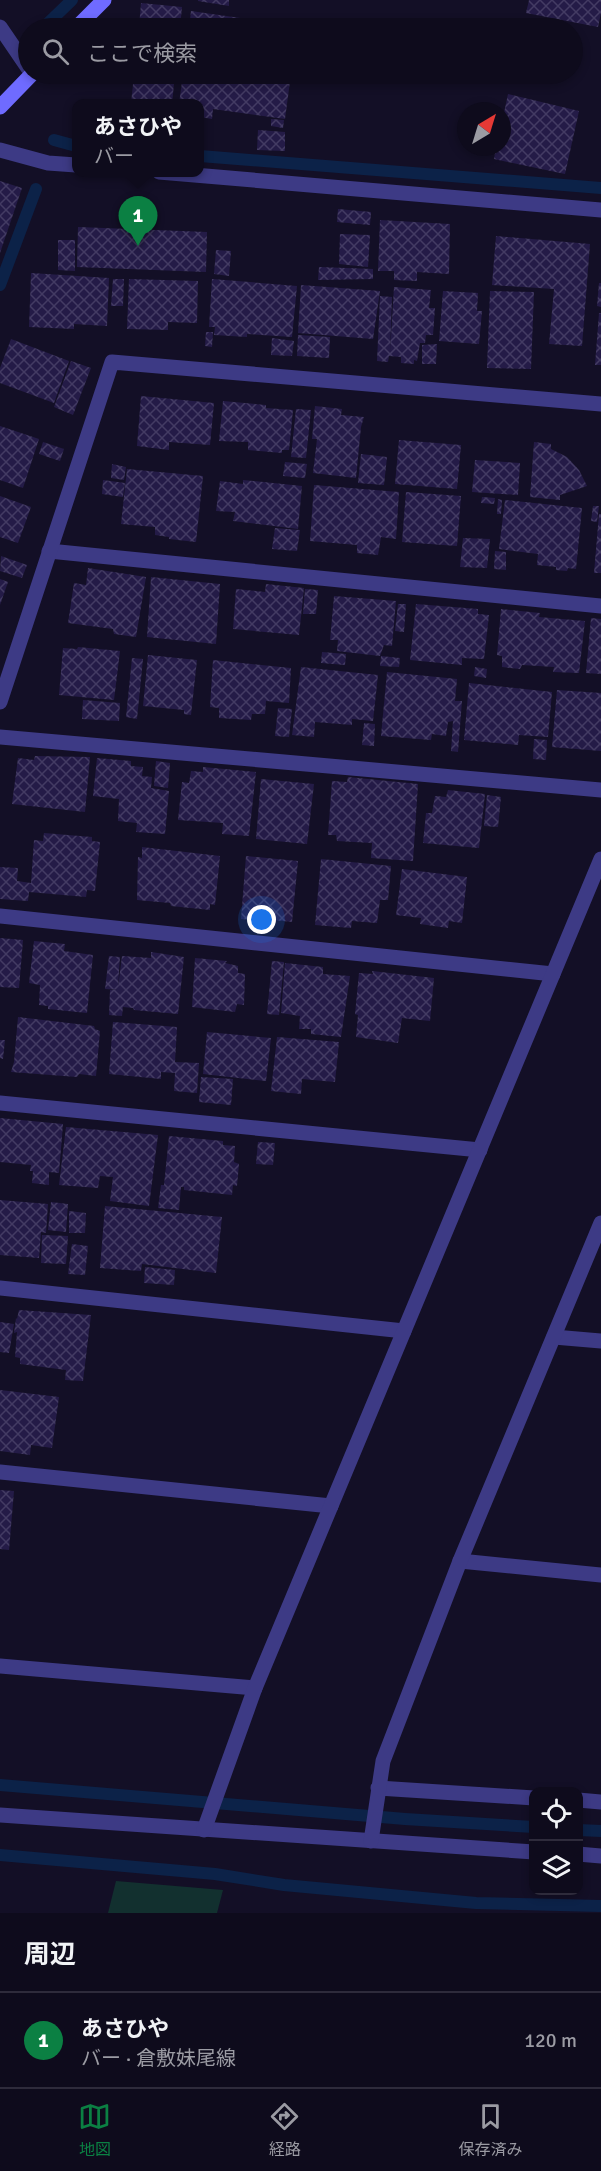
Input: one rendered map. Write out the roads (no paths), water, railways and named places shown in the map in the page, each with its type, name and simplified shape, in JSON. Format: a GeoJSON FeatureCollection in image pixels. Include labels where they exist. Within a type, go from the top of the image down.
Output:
{"type":"FeatureCollection","features":[{"type":"Feature","properties":{"kind":"main road"},"geometry":{"type":"LineString","coordinates":[[86,18],[104,0]]}},
{"type":"Feature","properties":{"kind":"main road"},"geometry":{"type":"LineString","coordinates":[[0,108],[23,84]]}},
{"type":"Feature","properties":{"kind":"street"},"geometry":{"type":"LineString","coordinates":[[0,27],[18,53]]}},
{"type":"Feature","properties":{"kind":"street"},"geometry":{"type":"LineString","coordinates":[[0,150],[48,163],[72,165]]}},
{"type":"Feature","properties":{"kind":"street"},"geometry":{"type":"LineString","coordinates":[[204,176],[601,210]]}},
{"type":"Feature","properties":{"kind":"street"},"geometry":{"type":"LineString","coordinates":[[0,702],[112,362],[601,404]]}},
{"type":"Feature","properties":{"kind":"street"},"geometry":{"type":"LineString","coordinates":[[50,551],[601,606]]}},
{"type":"Feature","properties":{"kind":"street"},"geometry":{"type":"LineString","coordinates":[[0,737],[601,790]]}},
{"type":"Feature","properties":{"kind":"street"},"geometry":{"type":"LineString","coordinates":[[204,1830],[255,1688],[601,859]]}},
{"type":"Feature","properties":{"kind":"street"},"geometry":{"type":"LineString","coordinates":[[0,916],[553,974]]}},
{"type":"Feature","properties":{"kind":"street"},"geometry":{"type":"LineString","coordinates":[[0,1103],[480,1150]]}},
{"type":"Feature","properties":{"kind":"street"},"geometry":{"type":"LineString","coordinates":[[372,1835],[383,1761],[460,1561],[601,1223]]}},
{"type":"Feature","properties":{"kind":"street"},"geometry":{"type":"LineString","coordinates":[[0,1288],[404,1331]]}},
{"type":"Feature","properties":{"kind":"street"},"geometry":{"type":"LineString","coordinates":[[554,1337],[601,1341]]}},
{"type":"Feature","properties":{"kind":"street"},"geometry":{"type":"LineString","coordinates":[[0,1472],[331,1506]]}},
{"type":"Feature","properties":{"kind":"street"},"geometry":{"type":"LineString","coordinates":[[460,1561],[601,1575]]}},
{"type":"Feature","properties":{"kind":"street"},"geometry":{"type":"LineString","coordinates":[[0,1666],[255,1688]]}},
{"type":"Feature","properties":{"kind":"street"},"geometry":{"type":"LineString","coordinates":[[378,1793],[529,1797]]}},
{"type":"Feature","properties":{"kind":"street"},"geometry":{"type":"LineString","coordinates":[[583,1800],[601,1802]]}},
{"type":"Feature","properties":{"kind":"street"},"geometry":{"type":"LineString","coordinates":[[0,1815],[204,1830],[372,1835],[529,1851]]}},
{"type":"Feature","properties":{"kind":"street"},"geometry":{"type":"LineString","coordinates":[[583,1854],[601,1856]]}},
{"type":"Feature","properties":{"kind":"waterway"},"geometry":{"type":"LineString","coordinates":[[53,18],[72,0]]}},
{"type":"Feature","properties":{"kind":"waterway"},"geometry":{"type":"LineString","coordinates":[[54,140],[72,145]]}},
{"type":"Feature","properties":{"kind":"waterway"},"geometry":{"type":"LineString","coordinates":[[204,156],[601,188]]}},
{"type":"Feature","properties":{"kind":"waterway"},"geometry":{"type":"LineString","coordinates":[[0,285],[36,189]]}},
{"type":"Feature","properties":{"kind":"waterway"},"geometry":{"type":"LineString","coordinates":[[0,1785],[405,1819],[529,1827]]}},
{"type":"Feature","properties":{"kind":"waterway"},"geometry":{"type":"LineString","coordinates":[[583,1830],[601,1831]]}},
{"type":"Feature","properties":{"kind":"waterway"},"geometry":{"type":"LineString","coordinates":[[0,1855],[215,1874],[284,1885],[476,1903],[601,1906]]}},
{"type":"Feature","properties":{"kind":"place","name":"あさひや"},"geometry":{"type":"Point","coordinates":[138,246]}}]}
